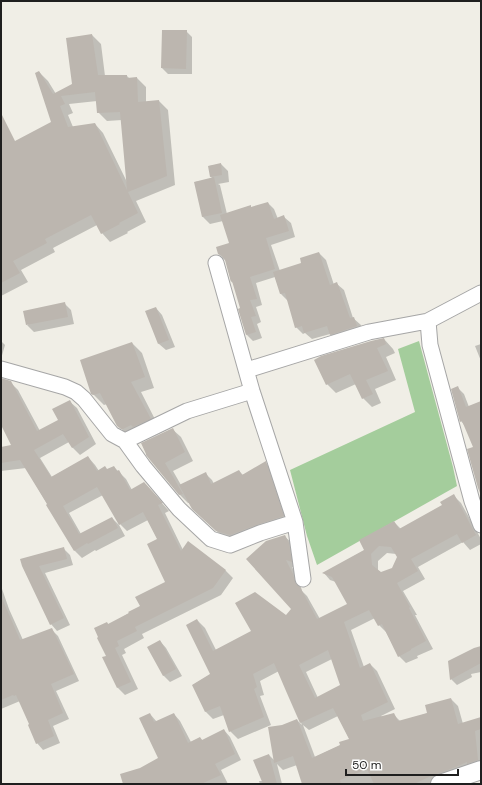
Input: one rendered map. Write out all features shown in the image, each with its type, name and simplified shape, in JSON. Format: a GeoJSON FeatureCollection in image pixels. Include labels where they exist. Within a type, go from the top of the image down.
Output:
{"type":"FeatureCollection","features":[{"type":"Feature","properties":{"kind":"street"},"geometry":{"type":"LineString","coordinates":[[216,263],[252,391],[295,522],[303,579]]}},
{"type":"Feature","properties":{"kind":"street"},"geometry":{"type":"LineString","coordinates":[[247,370],[369,332],[428,322],[481,293]]}},
{"type":"Feature","properties":{"kind":"street"},"geometry":{"type":"LineString","coordinates":[[428,322],[430,345],[472,501],[481,525]]}},
{"type":"Feature","properties":{"kind":"street"},"geometry":{"type":"LineString","coordinates":[[1,369],[76,392],[84,399],[112,434],[125,440],[143,466],[179,509],[211,539],[230,545],[260,533],[295,522]]}},
{"type":"Feature","properties":{"kind":"street"},"geometry":{"type":"LineString","coordinates":[[125,440],[187,411],[252,391]]}},
{"type":"Feature","properties":{"kind":"street"},"geometry":{"type":"LineString","coordinates":[[440,784],[481,770]]}},
{"type":"Feature","properties":{"kind":"green space"},"geometry":{"type":"Polygon","coordinates":[[[419,341],[457,486],[317,565],[307,536],[290,470],[415,412],[398,349],[419,341]]]}},
{"type":"Feature","properties":{"kind":"building"},"geometry":{"type":"Polygon","coordinates":[[[162,30],[187,30],[186,69],[161,68],[162,30]]]}},
{"type":"Feature","properties":{"kind":"building"},"geometry":{"type":"Polygon","coordinates":[[[92,34],[98,75],[127,75],[127,78],[137,77],[138,102],[159,100],[167,176],[128,192],[138,213],[101,234],[91,215],[45,239],[47,243],[13,261],[20,273],[1,283],[1,113],[15,141],[51,122],[35,73],[39,71],[53,94],[72,84],[66,38],[92,34]],[[95,92],[61,96],[65,104],[60,106],[68,127],[95,123],[127,190],[120,112],[97,113],[95,92]]]}},
{"type":"Feature","properties":{"kind":"building"},"geometry":{"type":"Polygon","coordinates":[[[221,163],[222,175],[210,177],[208,166],[221,163]]]}},
{"type":"Feature","properties":{"kind":"building"},"geometry":{"type":"Polygon","coordinates":[[[214,177],[222,213],[202,217],[194,182],[214,177]]]}},
{"type":"Feature","properties":{"kind":"building"},"geometry":{"type":"Polygon","coordinates":[[[268,202],[274,219],[284,215],[289,231],[266,238],[275,269],[250,277],[257,299],[250,300],[256,316],[251,317],[256,332],[246,335],[238,309],[240,308],[225,260],[218,254],[216,247],[229,243],[220,215],[251,205],[251,207],[268,202]]]}},
{"type":"Feature","properties":{"kind":"building"},"geometry":{"type":"Polygon","coordinates":[[[319,252],[330,285],[337,282],[350,318],[354,317],[357,326],[330,335],[327,326],[304,333],[302,326],[295,328],[285,293],[280,294],[273,272],[301,263],[300,258],[319,252]]]}},
{"type":"Feature","properties":{"kind":"building"},"geometry":{"type":"Polygon","coordinates":[[[65,302],[68,317],[26,325],[23,311],[65,302]]]}},
{"type":"Feature","properties":{"kind":"building"},"geometry":{"type":"Polygon","coordinates":[[[156,307],[169,340],[158,344],[145,311],[156,307]]]}},
{"type":"Feature","properties":{"kind":"building"},"geometry":{"type":"Polygon","coordinates":[[[384,338],[386,344],[377,348],[388,371],[366,380],[373,394],[362,399],[350,374],[326,385],[314,360],[321,356],[384,338]]]}},
{"type":"Feature","properties":{"kind":"building"},"geometry":{"type":"Polygon","coordinates":[[[132,342],[145,377],[131,382],[151,419],[133,427],[131,425],[121,429],[117,426],[100,393],[93,395],[91,394],[80,360],[132,342]]]}},
{"type":"Feature","properties":{"kind":"building"},"geometry":{"type":"Polygon","coordinates":[[[1,378],[11,381],[37,431],[58,420],[52,409],[70,400],[89,437],[72,448],[63,434],[34,450],[51,477],[88,456],[97,471],[105,466],[107,469],[114,466],[117,471],[119,470],[130,490],[144,482],[163,503],[158,505],[181,551],[188,541],[226,570],[213,588],[135,627],[137,631],[117,641],[119,646],[115,648],[131,682],[117,688],[102,657],[106,656],[94,628],[107,622],[108,624],[140,606],[135,597],[165,582],[147,544],[157,539],[143,512],[119,525],[97,487],[63,506],[79,534],[112,517],[118,528],[74,551],[20,460],[1,463],[1,447],[11,445],[1,425],[1,378]]]}},
{"type":"Feature","properties":{"kind":"building"},"geometry":{"type":"Polygon","coordinates":[[[458,386],[466,407],[481,401],[481,493],[478,488],[467,449],[473,447],[462,421],[460,422],[451,389],[458,386]]]}},
{"type":"Feature","properties":{"kind":"building"},"geometry":{"type":"Polygon","coordinates":[[[173,428],[185,452],[165,463],[183,494],[179,495],[146,455],[141,443],[173,428]]]}},
{"type":"Feature","properties":{"kind":"building"},"geometry":{"type":"Polygon","coordinates":[[[266,461],[284,516],[230,535],[216,531],[192,509],[179,485],[206,472],[211,484],[239,470],[242,475],[266,461]]]}},
{"type":"Feature","properties":{"kind":"building"},"geometry":{"type":"Polygon","coordinates":[[[454,494],[476,535],[462,543],[457,534],[411,559],[418,571],[397,583],[426,641],[398,657],[382,624],[378,626],[369,610],[344,622],[360,668],[370,663],[388,702],[361,715],[363,721],[394,713],[398,721],[427,713],[425,705],[451,698],[458,724],[481,717],[481,729],[475,731],[478,760],[467,764],[467,762],[414,784],[374,784],[367,769],[340,780],[341,784],[302,784],[293,756],[274,763],[268,727],[282,725],[297,719],[312,758],[340,745],[339,742],[349,739],[333,708],[300,723],[274,663],[253,674],[257,687],[254,689],[264,717],[229,732],[220,706],[205,712],[192,685],[210,674],[186,625],[197,619],[213,651],[251,631],[235,603],[255,592],[286,615],[291,609],[246,559],[266,541],[285,535],[289,543],[292,562],[286,560],[296,584],[300,587],[317,619],[347,604],[332,577],[322,573],[364,550],[359,540],[394,521],[399,529],[442,505],[440,502],[454,494]],[[379,546],[371,554],[372,565],[381,572],[392,568],[397,557],[391,547],[379,546]],[[328,650],[299,665],[315,698],[340,685],[328,650]]]}},
{"type":"Feature","properties":{"kind":"building"},"geometry":{"type":"Polygon","coordinates":[[[64,547],[67,559],[39,566],[64,618],[50,625],[20,559],[64,547]]]}},
{"type":"Feature","properties":{"kind":"building"},"geometry":{"type":"Polygon","coordinates":[[[1,596],[20,640],[52,628],[74,674],[51,684],[63,713],[48,720],[54,736],[36,744],[16,695],[1,700],[1,596]]]}},
{"type":"Feature","properties":{"kind":"building"},"geometry":{"type":"Polygon","coordinates":[[[160,640],[176,669],[163,676],[147,647],[160,640]]]}},
{"type":"Feature","properties":{"kind":"building"},"geometry":{"type":"Polygon","coordinates":[[[481,646],[481,663],[450,680],[448,661],[481,646]]]}},
{"type":"Feature","properties":{"kind":"building"},"geometry":{"type":"Polygon","coordinates":[[[150,713],[154,722],[174,713],[188,743],[200,737],[202,740],[224,729],[235,754],[215,764],[221,775],[201,784],[123,784],[120,774],[140,768],[158,758],[139,718],[150,713]]]}},
{"type":"Feature","properties":{"kind":"building"},"geometry":{"type":"Polygon","coordinates":[[[269,754],[277,784],[263,784],[253,760],[269,754]]]}}]}
